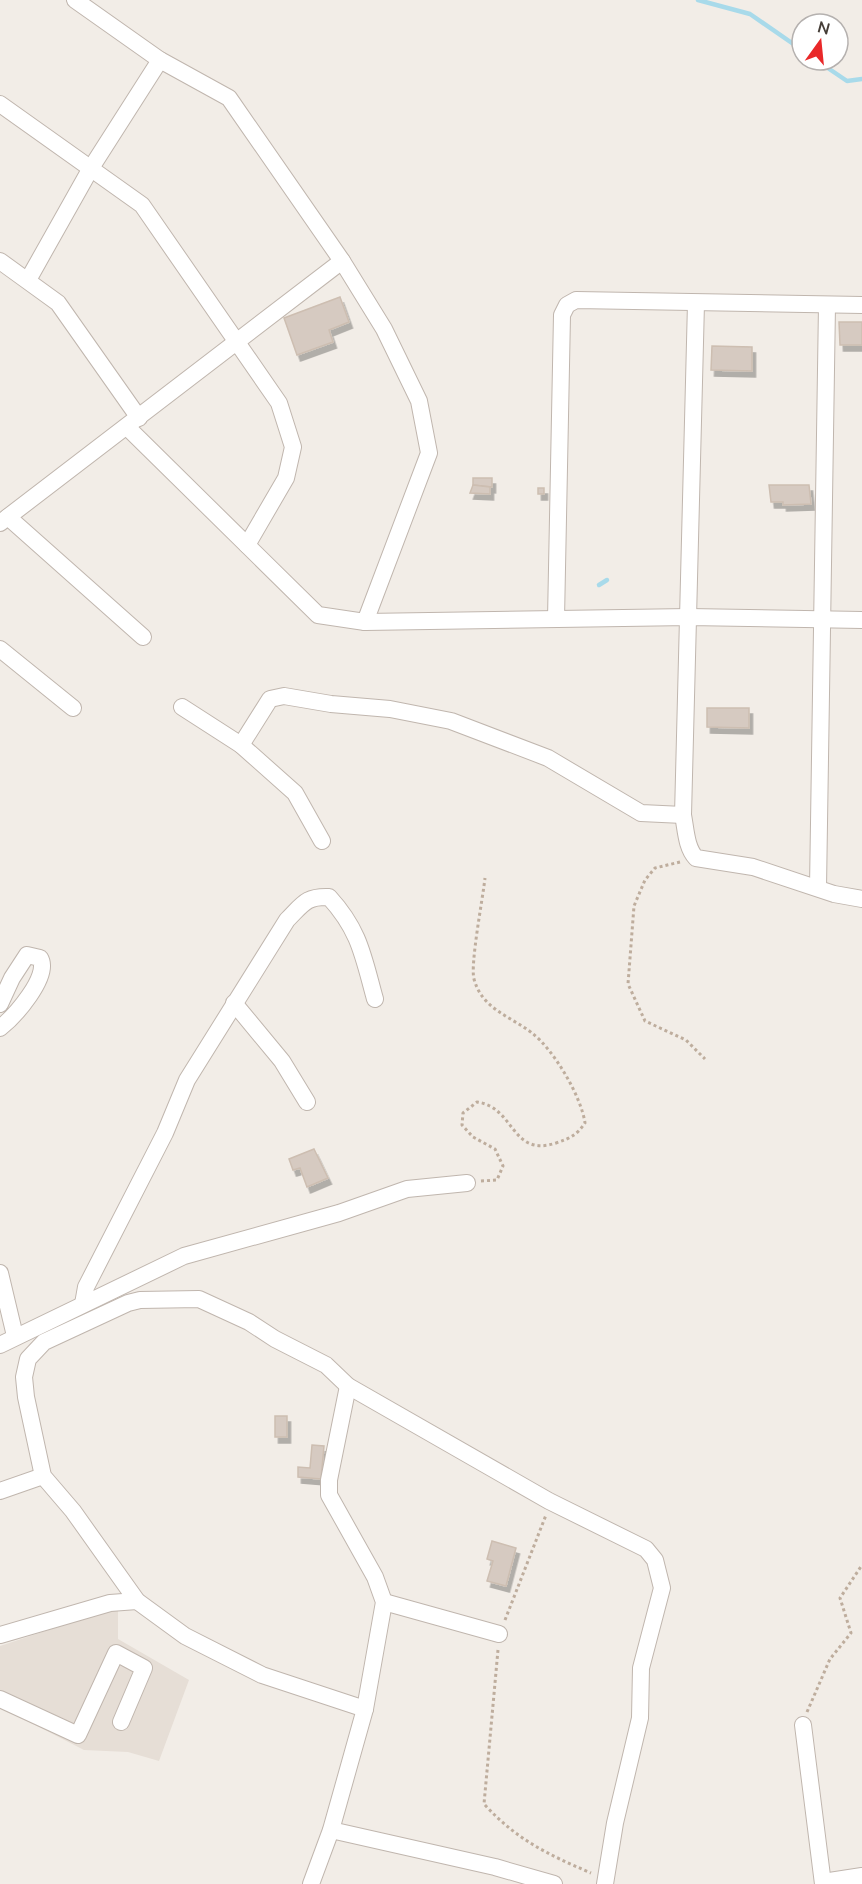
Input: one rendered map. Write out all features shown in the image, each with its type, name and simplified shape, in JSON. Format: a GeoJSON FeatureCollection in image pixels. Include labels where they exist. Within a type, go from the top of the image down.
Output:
{"type":"FeatureCollection","features":[{"type":"Feature","properties":{"kind":"street"},"geometry":{"type":"LineString","coordinates":[[75,0],[160,60],[229,98],[342,261],[384,329],[419,401],[429,453],[365,622]]}},
{"type":"Feature","properties":{"kind":"street"},"geometry":{"type":"LineString","coordinates":[[28,280],[91,168],[160,60]]}},
{"type":"Feature","properties":{"kind":"street"},"geometry":{"type":"LineString","coordinates":[[0,104],[142,205],[279,403],[294,447],[286,478],[247,545]]}},
{"type":"Feature","properties":{"kind":"street"},"geometry":{"type":"LineString","coordinates":[[0,261],[58,303],[133,422],[247,545],[318,615],[365,622],[689,617],[862,620]]}},
{"type":"Feature","properties":{"kind":"street"},"geometry":{"type":"LineString","coordinates":[[143,637],[4,520],[342,261]]}},
{"type":"Feature","properties":{"kind":"street"},"geometry":{"type":"LineString","coordinates":[[556,619],[562,315],[567,305],[576,300],[862,305]]}},
{"type":"Feature","properties":{"kind":"street"},"geometry":{"type":"LineString","coordinates":[[696,303],[683,815],[691,852],[696,858],[753,867],[818,888],[862,899]]}},
{"type":"Feature","properties":{"kind":"street"},"geometry":{"type":"LineString","coordinates":[[818,888],[827,305]]}},
{"type":"Feature","properties":{"kind":"street"},"geometry":{"type":"LineString","coordinates":[[0,649],[73,708]]}},
{"type":"Feature","properties":{"kind":"street"},"geometry":{"type":"LineString","coordinates":[[241,745],[270,699],[284,696],[331,704],[390,709],[451,721],[530,750],[548,758],[641,813],[683,815]]}},
{"type":"Feature","properties":{"kind":"street"},"geometry":{"type":"LineString","coordinates":[[182,707],[241,745],[295,793],[322,841]]}},
{"type":"Feature","properties":{"kind":"street"},"geometry":{"type":"LineString","coordinates":[[83,1304],[87,1287],[165,1132],[187,1080],[287,920],[313,896],[329,897],[348,918],[357,938],[375,999]]}},
{"type":"Feature","properties":{"kind":"street"},"geometry":{"type":"LineString","coordinates":[[0,1004],[21,962],[27,955],[40,958],[44,964],[43,971],[35,986],[20,1007],[0,1028]]}},
{"type":"Feature","properties":{"kind":"street"},"geometry":{"type":"LineString","coordinates":[[234,1003],[282,1061],[307,1102]]}},
{"type":"Feature","properties":{"kind":"street"},"geometry":{"type":"LineString","coordinates":[[0,1345],[15,1335],[184,1256],[339,1213],[407,1189],[467,1183]]}},
{"type":"Feature","properties":{"kind":"street"},"geometry":{"type":"LineString","coordinates":[[0,1273],[15,1335]]}},
{"type":"Feature","properties":{"kind":"street"},"geometry":{"type":"LineString","coordinates":[[365,1709],[262,1675],[185,1636],[137,1601],[73,1511],[43,1476],[26,1397],[24,1377],[28,1359],[44,1342],[128,1303],[140,1300],[199,1299],[249,1322],[275,1339],[326,1365],[348,1386],[549,1501],[646,1549],[660,1571],[662,1588],[641,1668],[640,1718],[605,1881]]}},
{"type":"Feature","properties":{"kind":"street"},"geometry":{"type":"LineString","coordinates":[[311,1884],[331,1830],[365,1709],[384,1602],[375,1577],[329,1495],[329,1479],[348,1386]]}},
{"type":"Feature","properties":{"kind":"street"},"geometry":{"type":"LineString","coordinates":[[0,1491],[43,1476]]}},
{"type":"Feature","properties":{"kind":"street"},"geometry":{"type":"LineString","coordinates":[[0,1635],[110,1603],[137,1601]]}},
{"type":"Feature","properties":{"kind":"street"},"geometry":{"type":"LineString","coordinates":[[384,1602],[499,1634]]}},
{"type":"Feature","properties":{"kind":"street"},"geometry":{"type":"LineString","coordinates":[[0,1699],[78,1735],[116,1653],[144,1668],[121,1722]]}},
{"type":"Feature","properties":{"kind":"street"},"geometry":{"type":"LineString","coordinates":[[803,1725],[823,1883],[862,1876]]}},
{"type":"Feature","properties":{"kind":"street"},"geometry":{"type":"LineString","coordinates":[[331,1830],[495,1866],[554,1884]]}},
{"type":"Feature","properties":{"kind":"path"},"geometry":{"type":"LineString","coordinates":[[696,858],[655,868],[645,880],[634,906],[628,984],[645,1021],[686,1041],[705,1059]]}},
{"type":"Feature","properties":{"kind":"path"},"geometry":{"type":"LineString","coordinates":[[467,1183],[497,1180],[503,1166],[495,1149],[473,1137],[462,1125],[463,1113],[477,1102],[489,1103],[525,1143],[542,1148],[576,1136],[585,1123],[583,1106],[550,1052],[532,1033],[513,1023],[482,999],[473,977],[485,878]]}},
{"type":"Feature","properties":{"kind":"path"},"geometry":{"type":"LineString","coordinates":[[549,1501],[499,1634],[484,1804],[499,1821],[537,1849],[605,1881]]}},
{"type":"Feature","properties":{"kind":"path"},"geometry":{"type":"LineString","coordinates":[[803,1725],[815,1688],[830,1659],[851,1633],[840,1598],[862,1565]]}},
{"type":"Feature","properties":{"kind":"shaded area"},"geometry":{"type":"Polygon","coordinates":[[[118,1607],[118,1639],[189,1680],[159,1761],[128,1752],[84,1750],[0,1707],[0,1646],[118,1607]]]}},
{"type":"Feature","properties":{"kind":"building"},"geometry":{"type":"Polygon","coordinates":[[[340,297],[349,322],[329,330],[333,342],[297,355],[284,318],[340,297]]]}},
{"type":"Feature","properties":{"kind":"building"},"geometry":{"type":"Polygon","coordinates":[[[839,322],[862,322],[862,345],[840,345],[839,322]]]}},
{"type":"Feature","properties":{"kind":"building"},"geometry":{"type":"Polygon","coordinates":[[[712,346],[752,347],[752,371],[711,370],[712,346]]]}},
{"type":"Feature","properties":{"kind":"building"},"geometry":{"type":"Polygon","coordinates":[[[473,478],[492,478],[492,487],[473,485],[473,478]]]}},
{"type":"Feature","properties":{"kind":"building"},"geometry":{"type":"Polygon","coordinates":[[[473,485],[490,487],[490,494],[470,493],[473,485]]]}},
{"type":"Feature","properties":{"kind":"building"},"geometry":{"type":"Polygon","coordinates":[[[769,485],[809,485],[811,504],[783,505],[783,502],[771,502],[769,485]]]}},
{"type":"Feature","properties":{"kind":"building"},"geometry":{"type":"Polygon","coordinates":[[[538,488],[544,488],[544,494],[538,494],[538,488]]]}},
{"type":"Feature","properties":{"kind":"building"},"geometry":{"type":"Polygon","coordinates":[[[707,708],[749,708],[749,728],[707,727],[707,708]]]}},
{"type":"Feature","properties":{"kind":"building"},"geometry":{"type":"Polygon","coordinates":[[[314,1149],[328,1178],[307,1187],[300,1168],[293,1170],[289,1159],[314,1149]]]}},
{"type":"Feature","properties":{"kind":"building"},"geometry":{"type":"Polygon","coordinates":[[[275,1416],[287,1416],[287,1437],[275,1437],[275,1416]]]}},
{"type":"Feature","properties":{"kind":"building"},"geometry":{"type":"Polygon","coordinates":[[[312,1445],[324,1446],[321,1479],[298,1477],[298,1467],[310,1468],[312,1445]]]}},
{"type":"Feature","properties":{"kind":"building"},"geometry":{"type":"Polygon","coordinates":[[[492,1541],[516,1548],[506,1586],[487,1581],[493,1561],[487,1559],[492,1541]]]}},
{"type":"Feature","properties":{"kind":"waterway"},"geometry":{"type":"LineString","coordinates":[[698,0],[750,14],[790,42]]}},
{"type":"Feature","properties":{"kind":"waterway"},"geometry":{"type":"LineString","coordinates":[[834,72],[847,81],[862,79]]}},
{"type":"Feature","properties":{"kind":"waterway"},"geometry":{"type":"LineString","coordinates":[[599,585],[607,580]]}}]}
